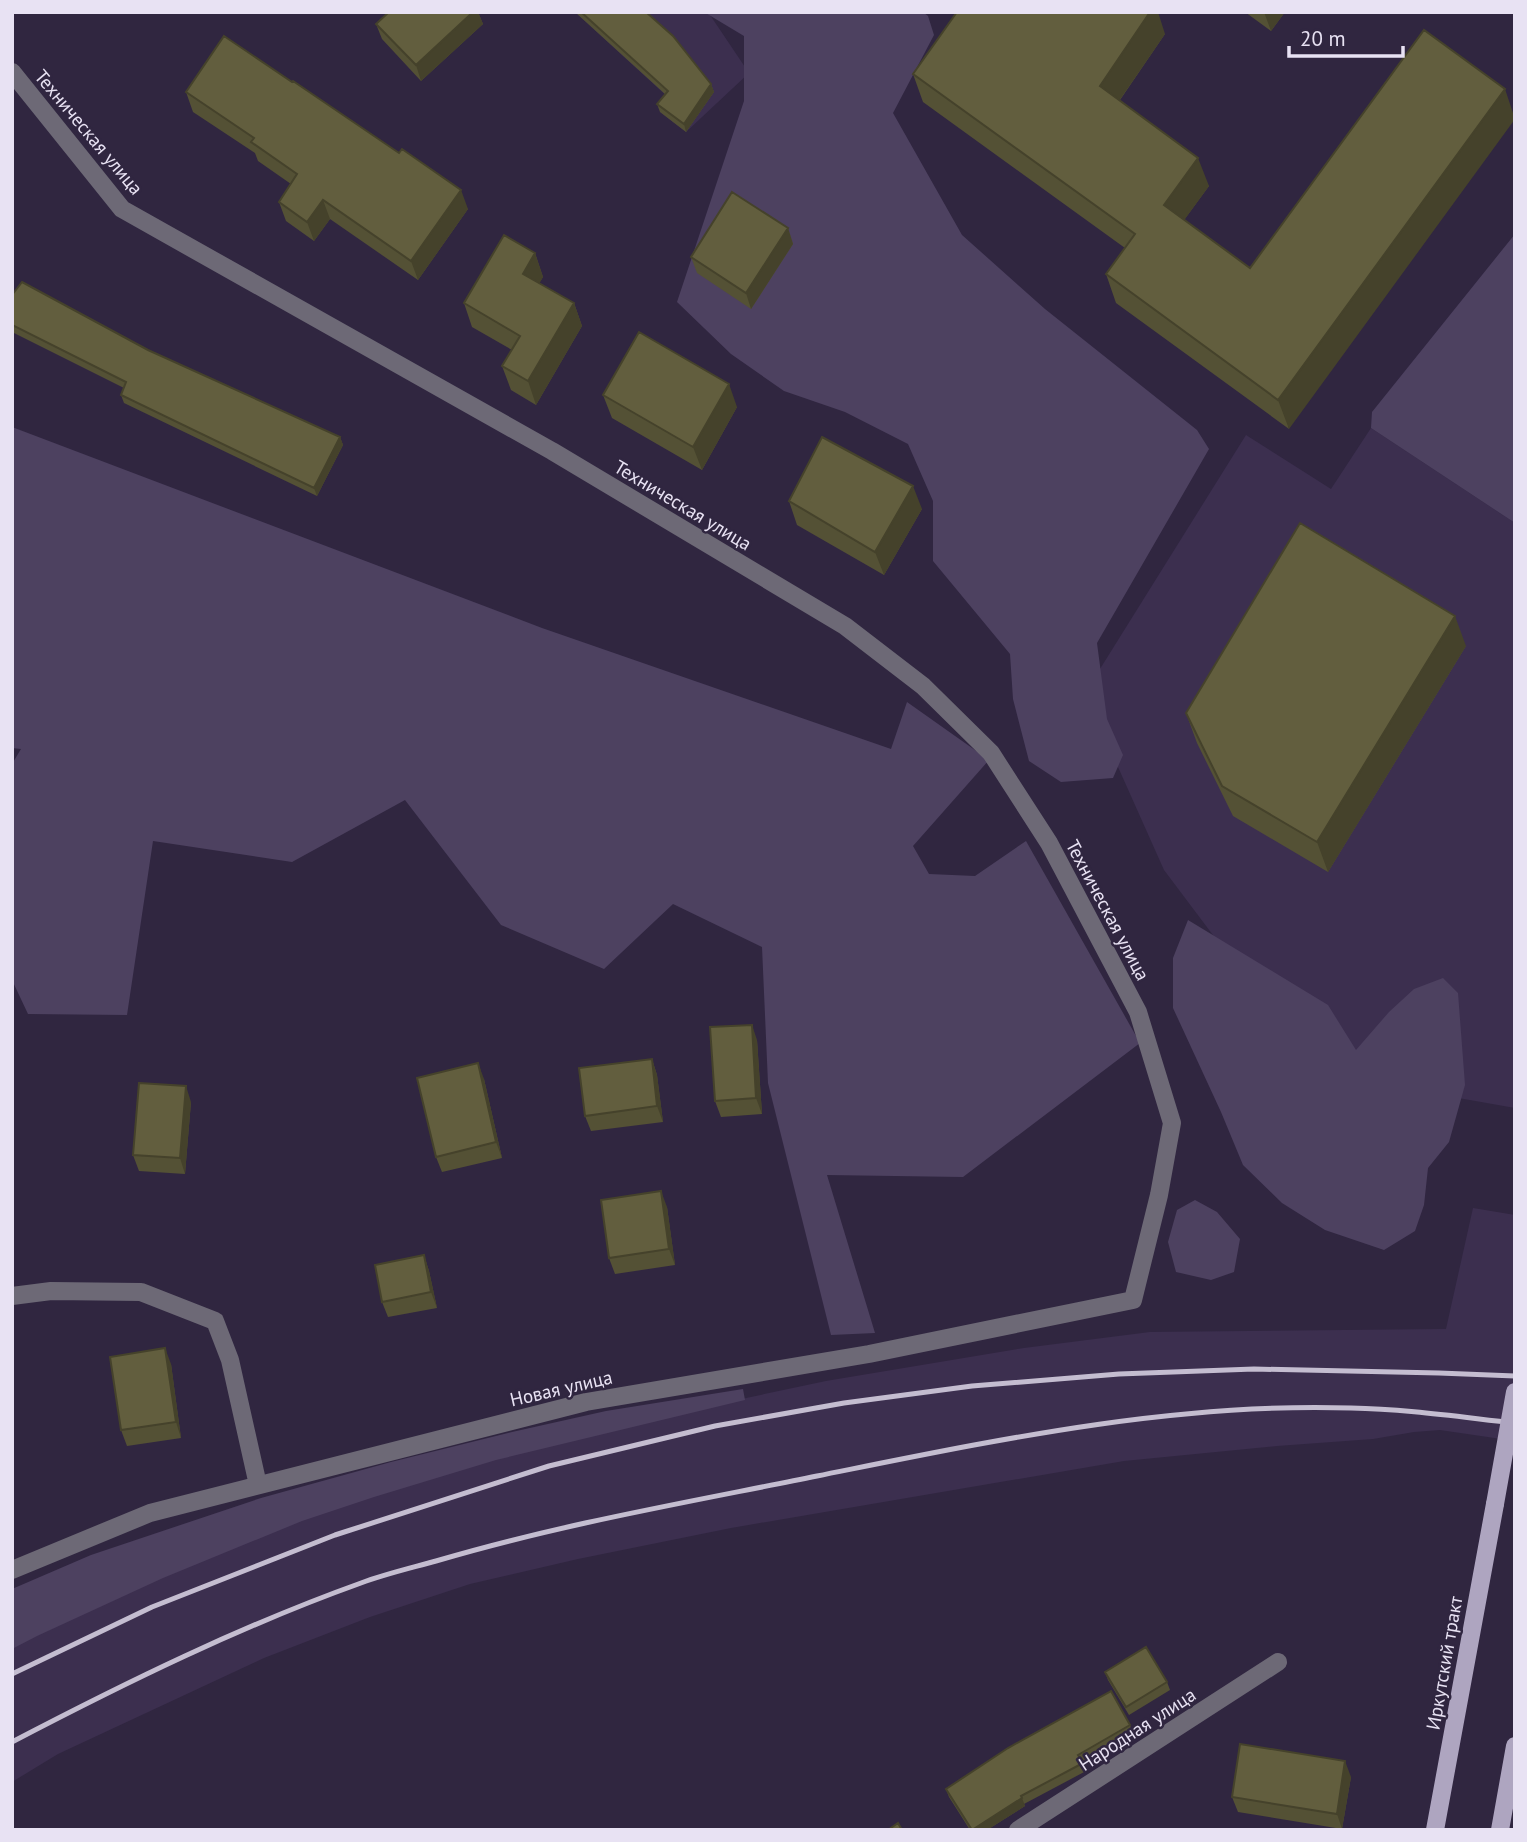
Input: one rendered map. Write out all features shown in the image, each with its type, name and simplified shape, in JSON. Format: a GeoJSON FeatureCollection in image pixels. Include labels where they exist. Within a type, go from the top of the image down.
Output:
{"type":"FeatureCollection","features":[{"type":"Feature","properties":{"kind":"main road","name":"Иркутский тракт"},"geometry":{"type":"LineString","coordinates":[[1435,1830],[1515,1392]]}},
{"type":"Feature","properties":{"kind":"main road"},"geometry":{"type":"LineString","coordinates":[[1500,1830],[1515,1746]]}},
{"type":"Feature","properties":{"kind":"street","name":"Техническая улица"},"geometry":{"type":"LineString","coordinates":[[12,72],[122,209],[552,451],[845,626],[923,686],[991,753],[1049,843],[1138,1012],[1172,1123],[1159,1195],[1133,1300]]}},
{"type":"Feature","properties":{"kind":"street"},"geometry":{"type":"LineString","coordinates":[[12,1296],[51,1291],[141,1292],[215,1321],[230,1360],[258,1485]]}},
{"type":"Feature","properties":{"kind":"street","name":"Новая улица"},"geometry":{"type":"LineString","coordinates":[[12,1570],[150,1513],[586,1402],[869,1354],[1133,1300]]}},
{"type":"Feature","properties":{"kind":"street","name":"Народная улица"},"geometry":{"type":"LineString","coordinates":[[1018,1830],[1278,1662]]}},
{"type":"Feature","properties":{"kind":"shaded area"},"geometry":{"type":"Polygon","coordinates":[[[575,12],[708,12],[749,73],[686,132],[660,112],[670,99],[575,12]]]}},
{"type":"Feature","properties":{"kind":"shaded area"},"geometry":{"type":"Polygon","coordinates":[[[704,12],[923,12],[928,16],[934,35],[893,113],[962,235],[1045,309],[1197,430],[1209,449],[1097,643],[1107,719],[1123,755],[1113,778],[1061,782],[1029,761],[1013,699],[1010,654],[933,561],[933,501],[908,444],[845,412],[784,391],[731,354],[677,302],[744,101],[744,36],[704,12]]]}},
{"type":"Feature","properties":{"kind":"shaded area"},"geometry":{"type":"Polygon","coordinates":[[[1515,234],[1515,523],[1371,428],[1372,412],[1515,234]]]}},
{"type":"Feature","properties":{"kind":"shaded area"},"geometry":{"type":"Polygon","coordinates":[[[12,427],[542,628],[891,749],[907,702],[989,760],[913,846],[929,874],[975,876],[1026,841],[1140,1043],[963,1177],[827,1175],[875,1333],[831,1335],[768,1083],[762,947],[673,904],[604,969],[501,925],[405,800],[292,862],[153,841],[127,1015],[28,1014],[12,980],[12,764],[21,749],[12,748],[12,427]]]}},
{"type":"Feature","properties":{"kind":"shaded area"},"geometry":{"type":"Polygon","coordinates":[[[1371,428],[1515,523],[1515,1108],[1340,1077],[1252,987],[1164,870],[1085,693],[1246,435],[1331,489],[1371,428]]]}},
{"type":"Feature","properties":{"kind":"shaded area"},"geometry":{"type":"Polygon","coordinates":[[[1188,920],[1328,1005],[1356,1050],[1389,1012],[1414,989],[1443,978],[1458,993],[1465,1085],[1449,1142],[1428,1168],[1424,1205],[1415,1231],[1384,1250],[1325,1230],[1282,1203],[1243,1165],[1173,1008],[1173,958],[1188,920]]]}},
{"type":"Feature","properties":{"kind":"shaded area"},"geometry":{"type":"Polygon","coordinates":[[[1195,1200],[1217,1212],[1240,1239],[1234,1272],[1211,1280],[1176,1272],[1168,1242],[1177,1210],[1195,1200]]]}},
{"type":"Feature","properties":{"kind":"shaded area"},"geometry":{"type":"Polygon","coordinates":[[[1473,1208],[1515,1215],[1515,1441],[1440,1430],[1373,1439],[1124,1461],[731,1528],[578,1559],[470,1584],[370,1617],[264,1658],[58,1754],[12,1782],[12,1599],[365,1479],[826,1381],[1024,1348],[1150,1332],[1446,1329],[1473,1208]]]}},
{"type":"Feature","properties":{"kind":"shaded area"},"geometry":{"type":"Polygon","coordinates":[[[743,1389],[745,1400],[496,1460],[302,1521],[163,1578],[12,1649],[12,1589],[91,1555],[261,1498],[391,1462],[606,1411],[743,1389]]]}},
{"type":"Feature","properties":{"kind":"building"},"geometry":{"type":"Polygon","coordinates":[[[389,12],[473,12],[416,65],[376,24],[389,12]]]}},
{"type":"Feature","properties":{"kind":"building"},"geometry":{"type":"Polygon","coordinates":[[[581,12],[646,12],[673,36],[711,84],[684,124],[657,104],[668,91],[581,12]]]}},
{"type":"Feature","properties":{"kind":"building"},"geometry":{"type":"Polygon","coordinates":[[[957,12],[1150,12],[1100,86],[1198,158],[1164,205],[1250,268],[1424,30],[1505,89],[1278,400],[1106,274],[1135,234],[913,74],[957,12]]]}},
{"type":"Feature","properties":{"kind":"building"},"geometry":{"type":"Polygon","coordinates":[[[224,36],[399,153],[402,149],[461,190],[411,261],[323,200],[307,222],[279,202],[297,174],[251,142],[254,138],[186,92],[224,36]]]}},
{"type":"Feature","properties":{"kind":"building"},"geometry":{"type":"Polygon","coordinates":[[[732,192],[788,228],[746,293],[691,257],[732,192]]]}},
{"type":"Feature","properties":{"kind":"building"},"geometry":{"type":"Polygon","coordinates":[[[504,235],[535,253],[523,274],[574,303],[528,381],[502,366],[520,336],[464,303],[504,235]]]}},
{"type":"Feature","properties":{"kind":"building"},"geometry":{"type":"Polygon","coordinates":[[[22,282],[148,350],[340,437],[314,488],[121,395],[126,382],[12,325],[12,295],[22,282]]]}},
{"type":"Feature","properties":{"kind":"building"},"geometry":{"type":"Polygon","coordinates":[[[639,332],[729,384],[693,447],[603,395],[639,332]]]}},
{"type":"Feature","properties":{"kind":"building"},"geometry":{"type":"Polygon","coordinates":[[[822,437],[913,486],[875,552],[789,501],[822,437]]]}},
{"type":"Feature","properties":{"kind":"building"},"geometry":{"type":"Polygon","coordinates":[[[1300,523],[1455,616],[1317,842],[1222,786],[1186,713],[1300,523]]]}},
{"type":"Feature","properties":{"kind":"building"},"geometry":{"type":"Polygon","coordinates":[[[752,1025],[756,1098],[715,1101],[710,1027],[752,1025]]]}},
{"type":"Feature","properties":{"kind":"building"},"geometry":{"type":"Polygon","coordinates":[[[652,1059],[657,1106],[585,1116],[579,1068],[652,1059]]]}},
{"type":"Feature","properties":{"kind":"building"},"geometry":{"type":"Polygon","coordinates":[[[478,1063],[496,1142],[436,1157],[417,1078],[478,1063]]]}},
{"type":"Feature","properties":{"kind":"building"},"geometry":{"type":"Polygon","coordinates":[[[139,1083],[186,1086],[180,1158],[133,1155],[139,1083]]]}},
{"type":"Feature","properties":{"kind":"building"},"geometry":{"type":"Polygon","coordinates":[[[661,1191],[669,1249],[609,1258],[601,1200],[661,1191]]]}},
{"type":"Feature","properties":{"kind":"building"},"geometry":{"type":"Polygon","coordinates":[[[424,1255],[431,1292],[382,1302],[375,1265],[424,1255]]]}},
{"type":"Feature","properties":{"kind":"building"},"geometry":{"type":"Polygon","coordinates":[[[165,1348],[176,1422],[121,1430],[110,1357],[165,1348]]]}},
{"type":"Feature","properties":{"kind":"building"},"geometry":{"type":"Polygon","coordinates":[[[1146,1647],[1167,1682],[1126,1707],[1105,1672],[1146,1647]]]}},
{"type":"Feature","properties":{"kind":"building"},"geometry":{"type":"Polygon","coordinates":[[[1111,1691],[1130,1725],[1078,1755],[1083,1763],[1021,1796],[1022,1798],[972,1830],[946,1789],[1008,1748],[1111,1691]]]}},
{"type":"Feature","properties":{"kind":"building"},"geometry":{"type":"Polygon","coordinates":[[[1240,1744],[1345,1761],[1337,1814],[1232,1797],[1240,1744]]]}},
{"type":"Feature","properties":{"kind":"building"},"geometry":{"type":"Polygon","coordinates":[[[898,1823],[902,1830],[888,1830],[898,1823]]]}},
{"type":"Feature","properties":{"kind":"railway"},"geometry":{"type":"LineString","coordinates":[[12,1674],[152,1607],[335,1535],[549,1466],[715,1426],[844,1403],[972,1386],[1119,1374],[1254,1369],[1515,1376]]}},
{"type":"Feature","properties":{"kind":"railway"},"geometry":{"type":"LineString","coordinates":[[12,1742],[184,1656],[361,1583],[483,1548],[625,1514],[1016,1438],[1082,1427],[1217,1411],[1351,1408],[1515,1423]]}}]}
